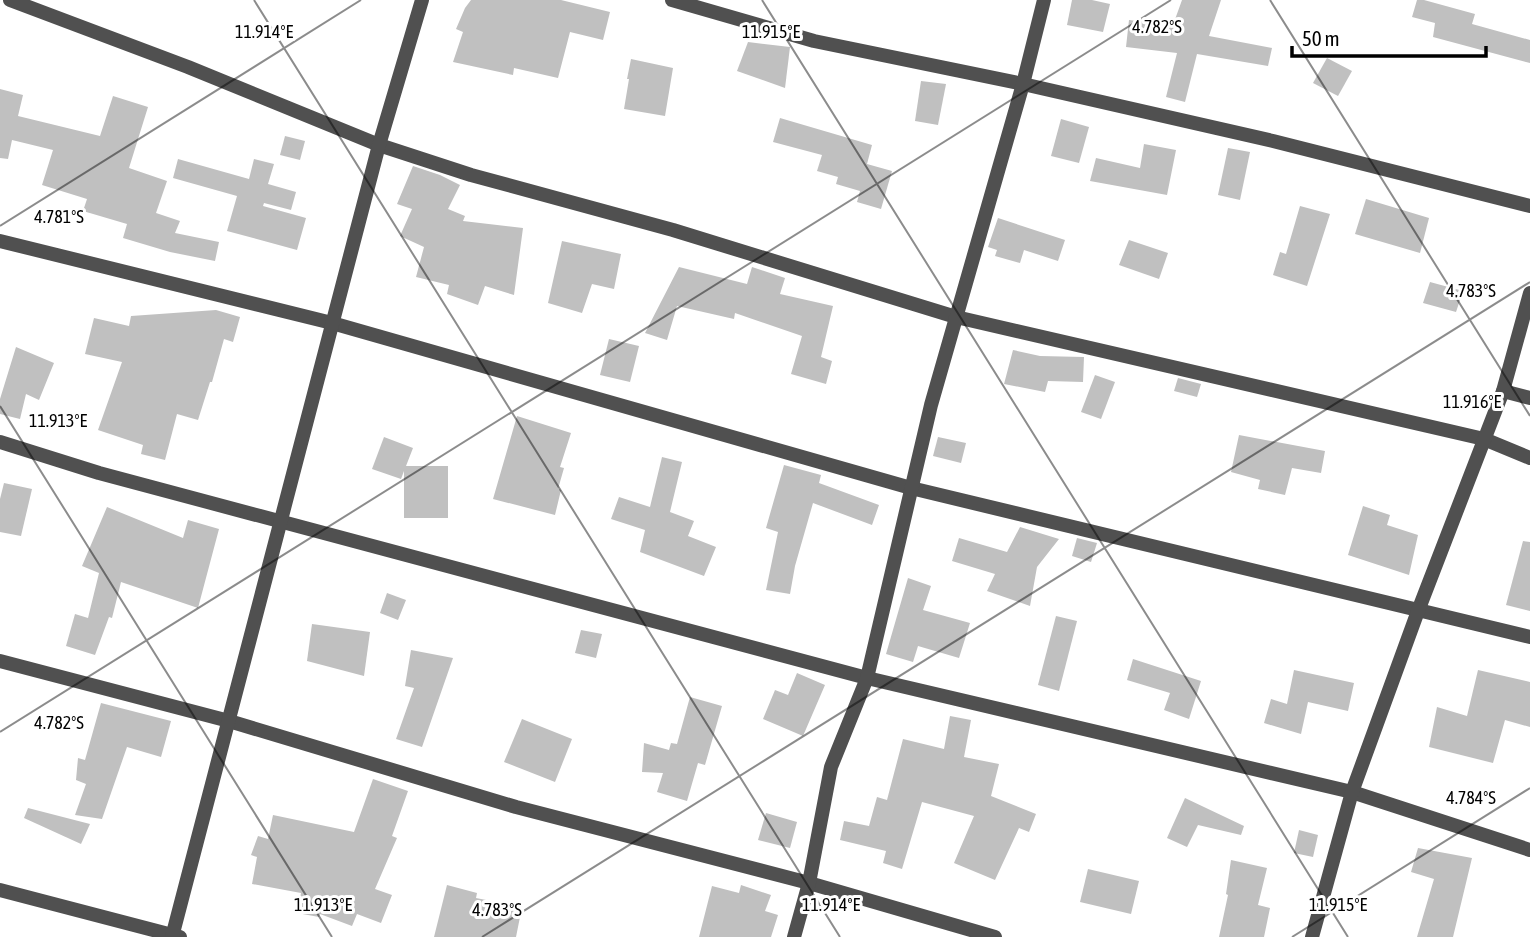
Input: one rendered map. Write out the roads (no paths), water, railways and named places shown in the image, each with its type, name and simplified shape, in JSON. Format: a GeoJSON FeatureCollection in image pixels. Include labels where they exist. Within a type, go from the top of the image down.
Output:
{"type":"FeatureCollection","features":[{"type":"Feature","properties":{"kind":"street"},"geometry":{"type":"LineString","coordinates":[[10,0],[188,67],[379,145],[471,175],[686,234],[956,317],[1483,439],[1530,458]]}},
{"type":"Feature","properties":{"kind":"street"},"geometry":{"type":"LineString","coordinates":[[0,890],[175,936],[280,520],[379,145],[422,0]]}},
{"type":"Feature","properties":{"kind":"street"},"geometry":{"type":"LineString","coordinates":[[673,0],[814,41],[1023,84],[1260,138],[1530,206]]}},
{"type":"Feature","properties":{"kind":"street"},"geometry":{"type":"LineString","coordinates":[[794,937],[809,884],[831,767],[867,678],[911,488],[1044,0]]}},
{"type":"Feature","properties":{"kind":"street"},"geometry":{"type":"LineString","coordinates":[[0,241],[332,323],[911,488],[1530,637]]}},
{"type":"Feature","properties":{"kind":"street"},"geometry":{"type":"LineString","coordinates":[[1312,937],[1352,792],[1503,391],[1530,293]]}},
{"type":"Feature","properties":{"kind":"street"},"geometry":{"type":"LineString","coordinates":[[1503,391],[1530,398]]}},
{"type":"Feature","properties":{"kind":"street"},"geometry":{"type":"LineString","coordinates":[[0,442],[99,472],[867,678],[1352,792],[1530,850]]}},
{"type":"Feature","properties":{"kind":"street"},"geometry":{"type":"LineString","coordinates":[[0,661],[229,721],[516,807],[809,884],[995,937]]}}]}
